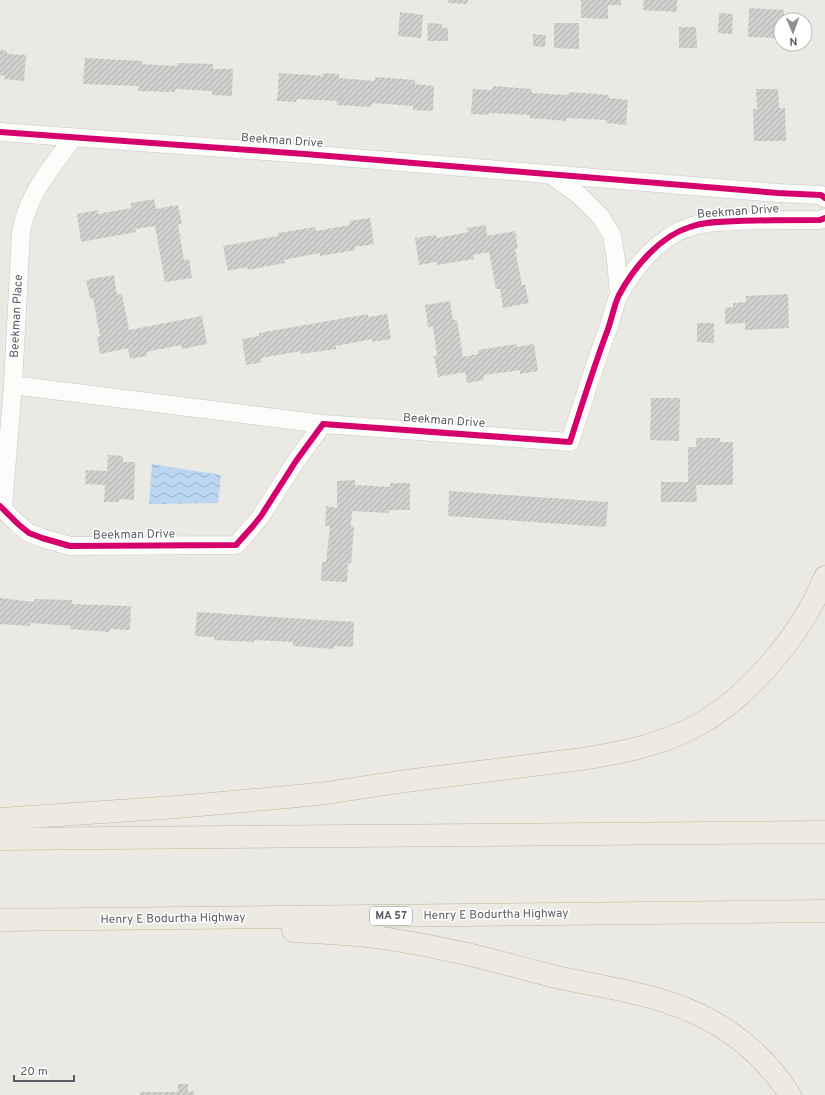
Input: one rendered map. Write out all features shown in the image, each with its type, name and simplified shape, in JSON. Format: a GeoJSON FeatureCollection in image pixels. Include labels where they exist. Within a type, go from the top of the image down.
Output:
{"type":"FeatureCollection","features":[{"type":"Feature","properties":{"kind":"highway"},"geometry":{"type":"LineString","coordinates":[[0,819],[199,805],[313,794],[582,759],[645,745],[682,733],[696,726],[710,718],[749,686],[772,661],[796,631],[806,615],[825,577]]}},
{"type":"Feature","properties":{"kind":"highway"},"geometry":{"type":"LineString","coordinates":[[0,839],[825,832]]}},
{"type":"Feature","properties":{"kind":"highway","name":"Henry E Bodurtha Highway"},"geometry":{"type":"LineString","coordinates":[[0,920],[825,911]]}},
{"type":"Feature","properties":{"kind":"highway"},"geometry":{"type":"LineString","coordinates":[[94,919],[177,922],[370,936],[460,952],[550,975],[639,995],[678,1006],[704,1017],[719,1026],[748,1046],[773,1072],[790,1095]]}},
{"type":"Feature","properties":{"kind":"street","name":"Beekman Drive"},"geometry":{"type":"LineString","coordinates":[[0,132],[312,154],[551,175],[821,195],[825,198]]}},
{"type":"Feature","properties":{"kind":"street","name":"Beekman Place"},"geometry":{"type":"LineString","coordinates":[[2,507],[13,385],[21,232],[23,221],[42,181],[73,138]]}},
{"type":"Feature","properties":{"kind":"street"},"geometry":{"type":"LineString","coordinates":[[551,175],[585,200],[600,216],[612,235],[619,295]]}},
{"type":"Feature","properties":{"kind":"street","name":"Beekman Drive"},"geometry":{"type":"LineString","coordinates":[[13,385],[323,424],[570,442],[619,295],[634,271],[653,250],[673,235],[691,226],[705,223],[774,219],[820,220],[825,218]]}},
{"type":"Feature","properties":{"kind":"street","name":"Beekman Drive"},"geometry":{"type":"LineString","coordinates":[[2,507],[29,533],[70,546],[236,545],[254,526],[296,461],[323,424]]}},
{"type":"Feature","properties":{"kind":"water"},"geometry":{"type":"Polygon","coordinates":[[[152,464],[221,475],[218,503],[149,504],[152,464]]]}},
{"type":"Feature","properties":{"kind":"building"},"geometry":{"type":"Polygon","coordinates":[[[449,0],[468,0],[467,4],[448,3],[449,0]]]}},
{"type":"Feature","properties":{"kind":"building"},"geometry":{"type":"Polygon","coordinates":[[[581,0],[621,0],[621,5],[608,5],[608,19],[581,18],[581,0]]]}},
{"type":"Feature","properties":{"kind":"building"},"geometry":{"type":"Polygon","coordinates":[[[644,0],[677,0],[677,12],[643,10],[644,0]]]}},
{"type":"Feature","properties":{"kind":"building"},"geometry":{"type":"Polygon","coordinates":[[[749,8],[784,10],[784,12],[773,12],[773,38],[748,37],[749,8]]]}},
{"type":"Feature","properties":{"kind":"building"},"geometry":{"type":"Polygon","coordinates":[[[400,12],[423,15],[421,38],[398,36],[400,12]]]}},
{"type":"Feature","properties":{"kind":"building"},"geometry":{"type":"Polygon","coordinates":[[[719,13],[733,14],[732,34],[718,33],[719,13]]]}},
{"type":"Feature","properties":{"kind":"building"},"geometry":{"type":"Polygon","coordinates":[[[427,23],[442,24],[442,28],[448,28],[448,41],[428,41],[427,23]]]}},
{"type":"Feature","properties":{"kind":"building"},"geometry":{"type":"Polygon","coordinates":[[[554,23],[579,23],[579,49],[554,48],[554,23]]]}},
{"type":"Feature","properties":{"kind":"building"},"geometry":{"type":"Polygon","coordinates":[[[679,27],[696,27],[697,48],[679,48],[679,27]]]}},
{"type":"Feature","properties":{"kind":"building"},"geometry":{"type":"Polygon","coordinates":[[[533,34],[546,35],[545,47],[533,46],[533,34]]]}},
{"type":"Feature","properties":{"kind":"building"},"geometry":{"type":"Polygon","coordinates":[[[0,50],[7,51],[7,54],[26,55],[24,81],[4,79],[5,76],[0,75],[0,50]]]}},
{"type":"Feature","properties":{"kind":"building"},"geometry":{"type":"Polygon","coordinates":[[[85,58],[142,61],[142,64],[177,66],[177,63],[213,64],[213,69],[233,69],[232,96],[212,95],[212,91],[175,89],[175,92],[138,91],[139,86],[83,84],[85,58]]]}},
{"type":"Feature","properties":{"kind":"building"},"geometry":{"type":"Polygon","coordinates":[[[279,73],[323,76],[323,73],[339,74],[339,78],[375,81],[375,77],[415,80],[415,84],[434,86],[433,111],[413,110],[413,106],[372,103],[372,107],[337,105],[337,101],[297,99],[296,102],[277,101],[279,73]]]}},
{"type":"Feature","properties":{"kind":"building"},"geometry":{"type":"Polygon","coordinates":[[[493,86],[532,89],[532,93],[568,95],[569,92],[609,95],[609,98],[628,100],[626,125],[606,123],[606,120],[566,118],[566,121],[530,118],[530,115],[489,113],[489,115],[471,114],[473,89],[492,90],[493,86]]]}},
{"type":"Feature","properties":{"kind":"building"},"geometry":{"type":"Polygon","coordinates":[[[756,89],[778,89],[779,108],[785,108],[786,141],[754,141],[753,109],[757,109],[756,89]]]}},
{"type":"Feature","properties":{"kind":"building"},"geometry":{"type":"Polygon","coordinates":[[[154,199],[156,209],[178,205],[182,224],[178,224],[184,260],[189,259],[192,278],[165,282],[155,226],[135,229],[136,232],[81,242],[77,214],[98,210],[98,214],[131,208],[131,203],[154,199]]]}},
{"type":"Feature","properties":{"kind":"building"},"geometry":{"type":"Polygon","coordinates":[[[370,218],[374,244],[355,247],[355,250],[320,256],[320,253],[284,260],[285,263],[248,270],[247,267],[228,271],[223,246],[278,236],[278,233],[315,227],[316,231],[350,225],[349,221],[370,218]]]}},
{"type":"Feature","properties":{"kind":"building"},"geometry":{"type":"Polygon","coordinates":[[[486,225],[487,236],[515,231],[518,248],[515,249],[522,285],[525,285],[529,303],[503,308],[500,289],[496,289],[489,252],[473,255],[474,259],[437,265],[437,262],[419,265],[415,238],[436,235],[437,238],[468,232],[467,228],[486,225]]]}},
{"type":"Feature","properties":{"kind":"building"},"geometry":{"type":"Polygon","coordinates":[[[114,275],[117,295],[122,294],[129,330],[202,316],[207,344],[182,349],[181,345],[146,352],[147,356],[130,359],[128,348],[100,354],[97,337],[100,336],[93,298],[90,299],[86,280],[114,275]]]}},
{"type":"Feature","properties":{"kind":"building"},"geometry":{"type":"Polygon","coordinates":[[[788,294],[789,328],[745,330],[745,323],[725,324],[725,308],[733,307],[733,303],[746,302],[746,296],[788,294]]]}},
{"type":"Feature","properties":{"kind":"building"},"geometry":{"type":"Polygon","coordinates":[[[450,301],[453,320],[457,320],[463,357],[478,354],[478,350],[517,344],[517,347],[534,344],[538,371],[520,374],[520,370],[484,375],[484,380],[467,383],[465,372],[438,377],[434,356],[437,356],[433,327],[428,327],[425,305],[450,301]]]}},
{"type":"Feature","properties":{"kind":"building"},"geometry":{"type":"Polygon","coordinates":[[[368,314],[368,317],[387,314],[391,339],[372,342],[372,339],[336,346],[336,349],[301,354],[301,351],[261,358],[262,362],[246,365],[242,339],[259,336],[259,333],[368,314]]]}},
{"type":"Feature","properties":{"kind":"building"},"geometry":{"type":"Polygon","coordinates":[[[697,323],[714,323],[714,343],[697,342],[697,323]]]}},
{"type":"Feature","properties":{"kind":"building"},"geometry":{"type":"Polygon","coordinates":[[[651,398],[680,398],[679,441],[650,440],[651,398]]]}},
{"type":"Feature","properties":{"kind":"building"},"geometry":{"type":"Polygon","coordinates":[[[696,438],[720,438],[720,442],[733,442],[733,485],[696,485],[697,502],[661,502],[661,482],[688,482],[688,447],[696,447],[696,438]]]}},
{"type":"Feature","properties":{"kind":"building"},"geometry":{"type":"Polygon","coordinates":[[[108,455],[123,456],[123,462],[135,462],[134,500],[119,499],[119,502],[104,502],[105,485],[85,484],[86,470],[107,471],[108,455]]]}},
{"type":"Feature","properties":{"kind":"building"},"geometry":{"type":"Polygon","coordinates":[[[355,480],[355,485],[390,487],[390,483],[410,483],[410,510],[389,510],[388,513],[352,511],[351,526],[354,527],[351,564],[348,563],[347,582],[321,581],[322,562],[326,562],[330,526],[325,526],[326,506],[337,508],[337,481],[355,480]]]}},
{"type":"Feature","properties":{"kind":"building"},"geometry":{"type":"Polygon","coordinates":[[[449,491],[608,502],[606,527],[448,516],[449,491]]]}},
{"type":"Feature","properties":{"kind":"building"},"geometry":{"type":"Polygon","coordinates":[[[0,598],[34,602],[35,599],[72,600],[72,604],[131,606],[130,630],[110,629],[109,632],[70,629],[71,626],[30,623],[30,626],[0,624],[0,598]]]}},
{"type":"Feature","properties":{"kind":"building"},"geometry":{"type":"Polygon","coordinates":[[[197,612],[354,622],[353,647],[334,646],[334,649],[293,646],[293,642],[214,640],[214,637],[195,636],[197,612]]]}},
{"type":"Feature","properties":{"kind":"building"},"geometry":{"type":"Polygon","coordinates":[[[178,1084],[188,1084],[188,1092],[194,1091],[194,1095],[140,1095],[140,1092],[178,1092],[178,1084]]]}},
{"type":"Feature","properties":{"kind":"cycle path"},"geometry":{"type":"LineString","coordinates":[[0,132],[305,154],[778,193],[821,195],[825,198]]}},
{"type":"Feature","properties":{"kind":"cycle path"},"geometry":{"type":"LineString","coordinates":[[0,506],[29,533],[70,546],[236,545],[261,516],[296,461],[323,424],[570,442],[617,299],[632,274],[658,245],[679,231],[714,222],[820,220],[825,218]]}}]}
